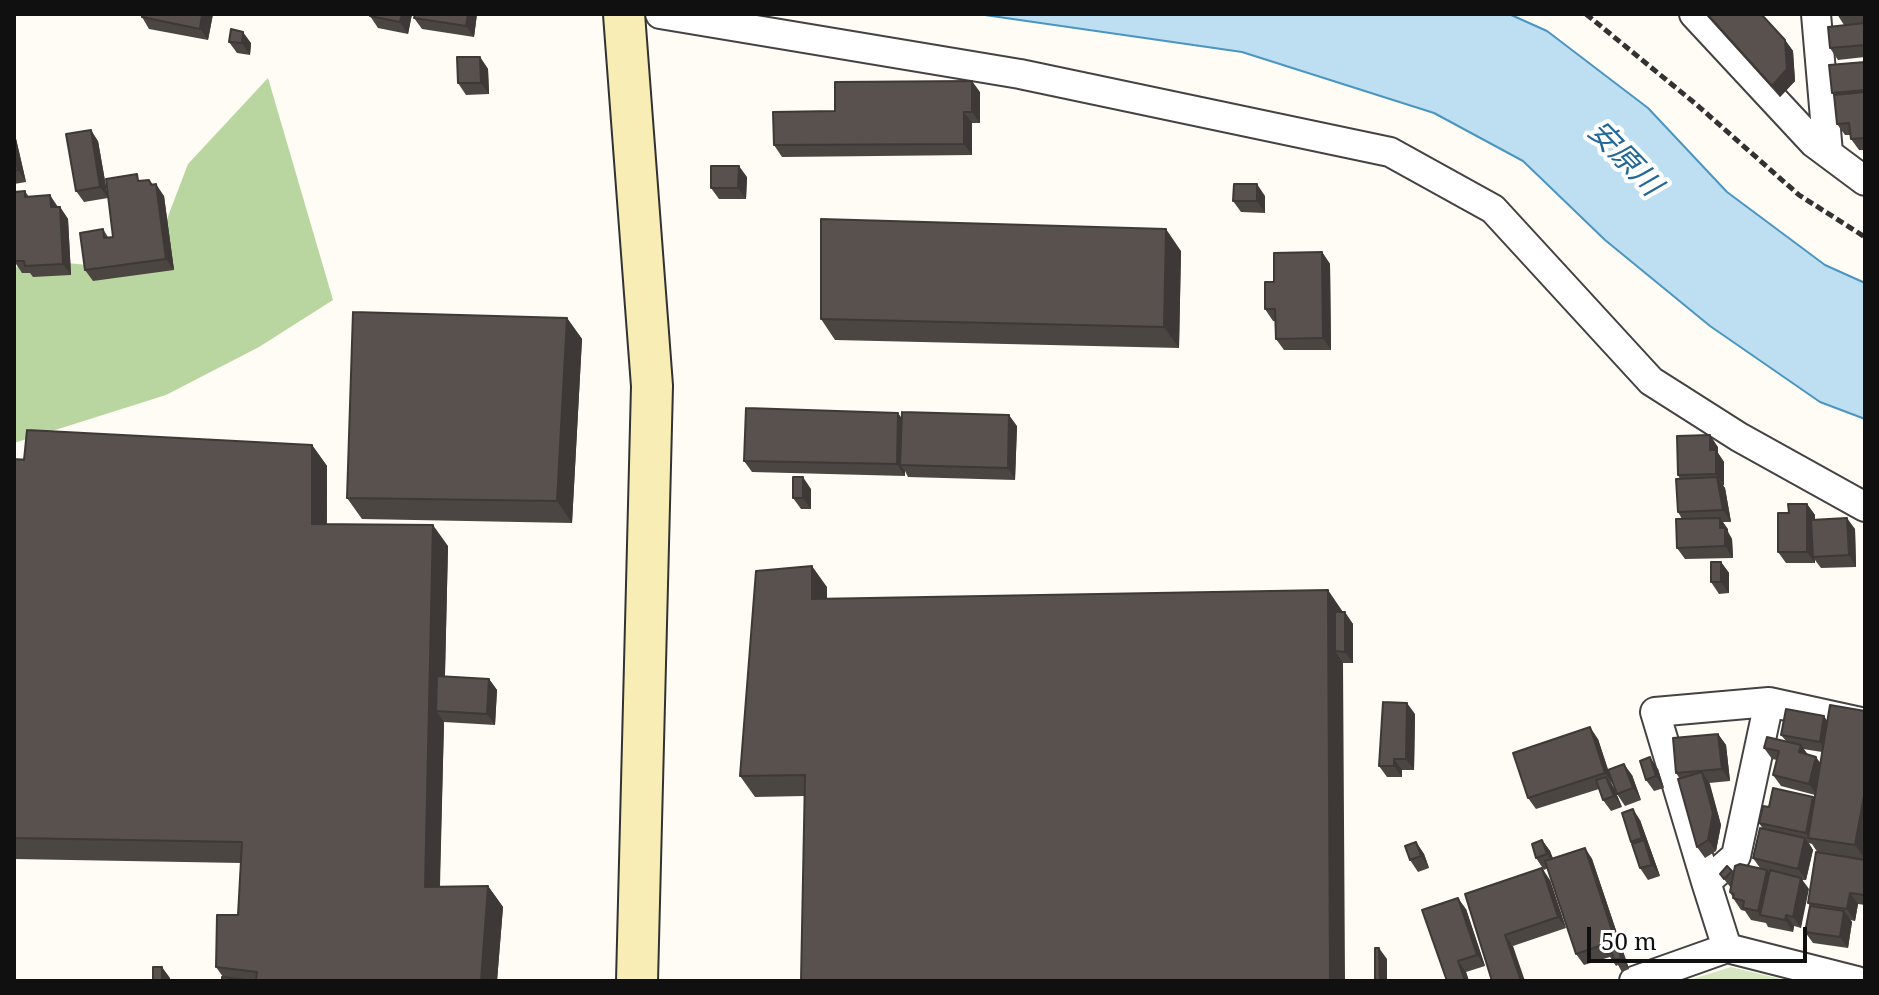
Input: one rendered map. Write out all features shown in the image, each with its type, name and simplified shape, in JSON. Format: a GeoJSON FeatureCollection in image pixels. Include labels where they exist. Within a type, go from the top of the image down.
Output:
{"type":"FeatureCollection","features":[{"type":"Feature","properties":{"kind":"street"},"geometry":{"type":"LineString","coordinates":[[624,14],[652,386],[637,981]]}},
{"type":"Feature","properties":{"kind":"street"},"geometry":{"type":"LineString","coordinates":[[660,14],[1020,74],[1390,152],[1493,209],[1651,381],[1739,437],[1865,507]]}},
{"type":"Feature","properties":{"kind":"street"},"geometry":{"type":"LineString","coordinates":[[1694,14],[1814,143],[1865,181]]}},
{"type":"Feature","properties":{"kind":"street"},"geometry":{"type":"LineString","coordinates":[[1816,14],[1828,153]]}},
{"type":"Feature","properties":{"kind":"street"},"geometry":{"type":"LineString","coordinates":[[1706,882],[1736,856],[1769,702]]}},
{"type":"Feature","properties":{"kind":"street"},"geometry":{"type":"LineString","coordinates":[[1727,948],[1655,712],[1769,702],[1865,723]]}},
{"type":"Feature","properties":{"kind":"street"},"geometry":{"type":"LineString","coordinates":[[1634,981],[1727,948],[1857,981]]}},
{"type":"Feature","properties":{"kind":"path"},"geometry":{"type":"LineString","coordinates":[[1586,14],[1799,195],[1865,237]]}},
{"type":"Feature","properties":{"kind":"green space"},"geometry":{"type":"Polygon","coordinates":[[[268,78],[333,300],[259,347],[166,395],[14,443],[14,268],[38,260],[147,271],[188,164],[268,78]]]}},
{"type":"Feature","properties":{"kind":"green space"},"geometry":{"type":"Polygon","coordinates":[[[1731,967],[1789,981],[1686,981],[1731,967]]]}},
{"type":"Feature","properties":{"kind":"water","name":"安原川"},"geometry":{"type":"Polygon","coordinates":[[[978,14],[1509,14],[1547,31],[1648,108],[1727,192],[1825,265],[1865,283],[1865,419],[1820,402],[1710,326],[1605,240],[1523,161],[1434,113],[1242,52],[978,14]]]}},
{"type":"Feature","properties":{"kind":"building"},"geometry":{"type":"Polygon","coordinates":[[[142,14],[202,14],[200,29],[142,17],[142,14]]]}},
{"type":"Feature","properties":{"kind":"building"},"geometry":{"type":"Polygon","coordinates":[[[370,14],[402,14],[400,22],[370,14]]]}},
{"type":"Feature","properties":{"kind":"building"},"geometry":{"type":"Polygon","coordinates":[[[415,14],[468,14],[466,26],[414,18],[415,14]]]}},
{"type":"Feature","properties":{"kind":"building"},"geometry":{"type":"Polygon","coordinates":[[[1707,14],[1761,14],[1785,40],[1787,69],[1772,86],[1707,14]]]}},
{"type":"Feature","properties":{"kind":"building"},"geometry":{"type":"Polygon","coordinates":[[[1865,23],[1865,45],[1830,48],[1828,27],[1865,23]]]}},
{"type":"Feature","properties":{"kind":"building"},"geometry":{"type":"Polygon","coordinates":[[[231,29],[243,32],[242,43],[229,42],[231,29]]]}},
{"type":"Feature","properties":{"kind":"building"},"geometry":{"type":"Polygon","coordinates":[[[457,57],[480,57],[481,83],[458,83],[457,57]]]}},
{"type":"Feature","properties":{"kind":"building"},"geometry":{"type":"Polygon","coordinates":[[[1865,62],[1865,90],[1832,93],[1829,65],[1865,62]]]}},
{"type":"Feature","properties":{"kind":"building"},"geometry":{"type":"Polygon","coordinates":[[[972,81],[972,112],[964,112],[964,144],[774,145],[773,112],[835,111],[835,82],[972,81]]]}},
{"type":"Feature","properties":{"kind":"building"},"geometry":{"type":"Polygon","coordinates":[[[1865,92],[1865,138],[1851,139],[1849,123],[1837,124],[1834,95],[1865,92]]]}},
{"type":"Feature","properties":{"kind":"building"},"geometry":{"type":"Polygon","coordinates":[[[91,130],[100,187],[76,191],[66,134],[91,130]]]}},
{"type":"Feature","properties":{"kind":"building"},"geometry":{"type":"Polygon","coordinates":[[[711,166],[739,166],[738,188],[711,188],[711,166]]]}},
{"type":"Feature","properties":{"kind":"building"},"geometry":{"type":"Polygon","coordinates":[[[137,174],[138,181],[149,180],[151,185],[156,184],[166,259],[85,270],[80,233],[103,229],[104,238],[113,237],[106,179],[137,174]]]}},
{"type":"Feature","properties":{"kind":"building"},"geometry":{"type":"Polygon","coordinates":[[[1234,184],[1257,184],[1257,201],[1233,201],[1234,184]]]}},
{"type":"Feature","properties":{"kind":"building"},"geometry":{"type":"Polygon","coordinates":[[[25,191],[25,197],[50,195],[51,207],[60,207],[63,264],[25,266],[24,261],[14,261],[14,192],[25,191]]]}},
{"type":"Feature","properties":{"kind":"building"},"geometry":{"type":"Polygon","coordinates":[[[821,219],[1166,229],[1164,327],[821,319],[821,219]]]}},
{"type":"Feature","properties":{"kind":"building"},"geometry":{"type":"Polygon","coordinates":[[[1322,252],[1323,338],[1276,339],[1275,309],[1265,309],[1265,282],[1274,282],[1274,253],[1322,252]]]}},
{"type":"Feature","properties":{"kind":"building"},"geometry":{"type":"Polygon","coordinates":[[[353,312],[567,318],[557,501],[347,498],[353,312]]]}},
{"type":"Feature","properties":{"kind":"building"},"geometry":{"type":"Polygon","coordinates":[[[746,408],[898,413],[897,464],[744,461],[746,408]]]}},
{"type":"Feature","properties":{"kind":"building"},"geometry":{"type":"Polygon","coordinates":[[[902,412],[1009,415],[1008,468],[900,465],[902,412]]]}},
{"type":"Feature","properties":{"kind":"building"},"geometry":{"type":"Polygon","coordinates":[[[27,430],[312,445],[312,524],[433,525],[425,887],[488,886],[481,981],[256,981],[257,972],[216,967],[217,915],[238,915],[242,842],[14,838],[14,459],[24,460],[27,430]]]}},
{"type":"Feature","properties":{"kind":"building"},"geometry":{"type":"Polygon","coordinates":[[[1710,435],[1710,450],[1716,450],[1716,474],[1678,475],[1677,436],[1710,435]]]}},
{"type":"Feature","properties":{"kind":"building"},"geometry":{"type":"Polygon","coordinates":[[[793,477],[803,477],[803,498],[793,498],[793,477]]]}},
{"type":"Feature","properties":{"kind":"building"},"geometry":{"type":"Polygon","coordinates":[[[1717,477],[1723,510],[1678,512],[1676,479],[1717,477]]]}},
{"type":"Feature","properties":{"kind":"building"},"geometry":{"type":"Polygon","coordinates":[[[1788,504],[1807,504],[1807,552],[1778,552],[1778,513],[1789,513],[1788,504]]]}},
{"type":"Feature","properties":{"kind":"building"},"geometry":{"type":"Polygon","coordinates":[[[1720,518],[1720,528],[1725,528],[1725,546],[1677,548],[1676,519],[1720,518]]]}},
{"type":"Feature","properties":{"kind":"building"},"geometry":{"type":"Polygon","coordinates":[[[1847,518],[1849,555],[1813,557],[1811,520],[1847,518]]]}},
{"type":"Feature","properties":{"kind":"building"},"geometry":{"type":"Polygon","coordinates":[[[1711,562],[1721,562],[1721,582],[1711,582],[1711,562]]]}},
{"type":"Feature","properties":{"kind":"building"},"geometry":{"type":"Polygon","coordinates":[[[812,566],[812,599],[1328,590],[1330,981],[801,981],[805,775],[740,776],[756,571],[812,566]]]}},
{"type":"Feature","properties":{"kind":"building"},"geometry":{"type":"Polygon","coordinates":[[[1335,612],[1345,612],[1345,652],[1335,651],[1335,612]]]}},
{"type":"Feature","properties":{"kind":"building"},"geometry":{"type":"Polygon","coordinates":[[[437,676],[489,679],[487,714],[436,711],[437,676]]]}},
{"type":"Feature","properties":{"kind":"building"},"geometry":{"type":"Polygon","coordinates":[[[1383,702],[1407,703],[1406,759],[1394,759],[1394,766],[1379,766],[1383,702]]]}},
{"type":"Feature","properties":{"kind":"building"},"geometry":{"type":"Polygon","coordinates":[[[1830,705],[1865,711],[1865,790],[1855,845],[1808,838],[1830,705]]]}},
{"type":"Feature","properties":{"kind":"building"},"geometry":{"type":"Polygon","coordinates":[[[1786,709],[1824,716],[1820,742],[1781,735],[1786,709]]]}},
{"type":"Feature","properties":{"kind":"building"},"geometry":{"type":"Polygon","coordinates":[[[1590,727],[1605,773],[1528,798],[1513,753],[1590,727]]]}},
{"type":"Feature","properties":{"kind":"building"},"geometry":{"type":"Polygon","coordinates":[[[1718,734],[1722,769],[1676,773],[1673,738],[1718,734]]]}},
{"type":"Feature","properties":{"kind":"building"},"geometry":{"type":"Polygon","coordinates":[[[1767,737],[1801,745],[1799,752],[1816,757],[1809,784],[1773,775],[1779,751],[1764,748],[1767,737]]]}},
{"type":"Feature","properties":{"kind":"building"},"geometry":{"type":"Polygon","coordinates":[[[1650,757],[1656,776],[1646,780],[1640,761],[1650,757]]]}},
{"type":"Feature","properties":{"kind":"building"},"geometry":{"type":"Polygon","coordinates":[[[1624,764],[1633,788],[1617,794],[1608,770],[1624,764]]]}},
{"type":"Feature","properties":{"kind":"building"},"geometry":{"type":"Polygon","coordinates":[[[1702,772],[1713,813],[1708,840],[1697,847],[1678,779],[1702,772]]]}},
{"type":"Feature","properties":{"kind":"building"},"geometry":{"type":"Polygon","coordinates":[[[1606,777],[1614,796],[1603,800],[1596,780],[1606,777]]]}},
{"type":"Feature","properties":{"kind":"building"},"geometry":{"type":"Polygon","coordinates":[[[1773,788],[1813,797],[1806,833],[1759,823],[1763,806],[1769,807],[1773,788]]]}},
{"type":"Feature","properties":{"kind":"building"},"geometry":{"type":"Polygon","coordinates":[[[1633,809],[1642,838],[1631,842],[1622,813],[1633,809]]]}},
{"type":"Feature","properties":{"kind":"building"},"geometry":{"type":"Polygon","coordinates":[[[1760,828],[1805,838],[1798,869],[1753,858],[1760,828]]]}},
{"type":"Feature","properties":{"kind":"building"},"geometry":{"type":"Polygon","coordinates":[[[1542,840],[1547,854],[1536,858],[1532,844],[1542,840]]]}},
{"type":"Feature","properties":{"kind":"building"},"geometry":{"type":"Polygon","coordinates":[[[1644,840],[1652,865],[1640,868],[1632,844],[1644,840]]]}},
{"type":"Feature","properties":{"kind":"building"},"geometry":{"type":"Polygon","coordinates":[[[1416,842],[1421,856],[1410,860],[1405,846],[1416,842]]]}},
{"type":"Feature","properties":{"kind":"building"},"geometry":{"type":"Polygon","coordinates":[[[1585,848],[1621,958],[1614,960],[1605,944],[1576,954],[1545,861],[1585,848]]]}},
{"type":"Feature","properties":{"kind":"building"},"geometry":{"type":"Polygon","coordinates":[[[1816,852],[1865,860],[1865,895],[1850,893],[1847,909],[1808,903],[1816,852]]]}},
{"type":"Feature","properties":{"kind":"building"},"geometry":{"type":"Polygon","coordinates":[[[1740,864],[1767,870],[1758,911],[1743,908],[1744,901],[1733,898],[1734,894],[1730,892],[1735,866],[1740,864]]]}},
{"type":"Feature","properties":{"kind":"building"},"geometry":{"type":"Polygon","coordinates":[[[1727,866],[1732,871],[1724,879],[1720,874],[1727,866]]]}},
{"type":"Feature","properties":{"kind":"building"},"geometry":{"type":"Polygon","coordinates":[[[1542,868],[1558,917],[1505,935],[1521,981],[1492,981],[1465,894],[1542,868]]]}},
{"type":"Feature","properties":{"kind":"building"},"geometry":{"type":"Polygon","coordinates":[[[1770,870],[1801,878],[1793,917],[1786,915],[1785,920],[1760,915],[1770,870]]]}},
{"type":"Feature","properties":{"kind":"building"},"geometry":{"type":"Polygon","coordinates":[[[1458,898],[1477,955],[1458,961],[1465,981],[1447,981],[1422,910],[1458,898]]]}},
{"type":"Feature","properties":{"kind":"building"},"geometry":{"type":"Polygon","coordinates":[[[1810,906],[1844,911],[1840,937],[1805,932],[1810,906]]]}},
{"type":"Feature","properties":{"kind":"building"},"geometry":{"type":"Polygon","coordinates":[[[1375,948],[1379,948],[1380,981],[1375,981],[1375,948]]]}},
{"type":"Feature","properties":{"kind":"building"},"geometry":{"type":"Polygon","coordinates":[[[153,967],[162,967],[162,981],[153,981],[153,967]]]}},
{"type":"Feature","properties":{"kind":"building"},"geometry":{"type":"Polygon","coordinates":[[[222,977],[256,981],[222,981],[222,977]]]}}]}
